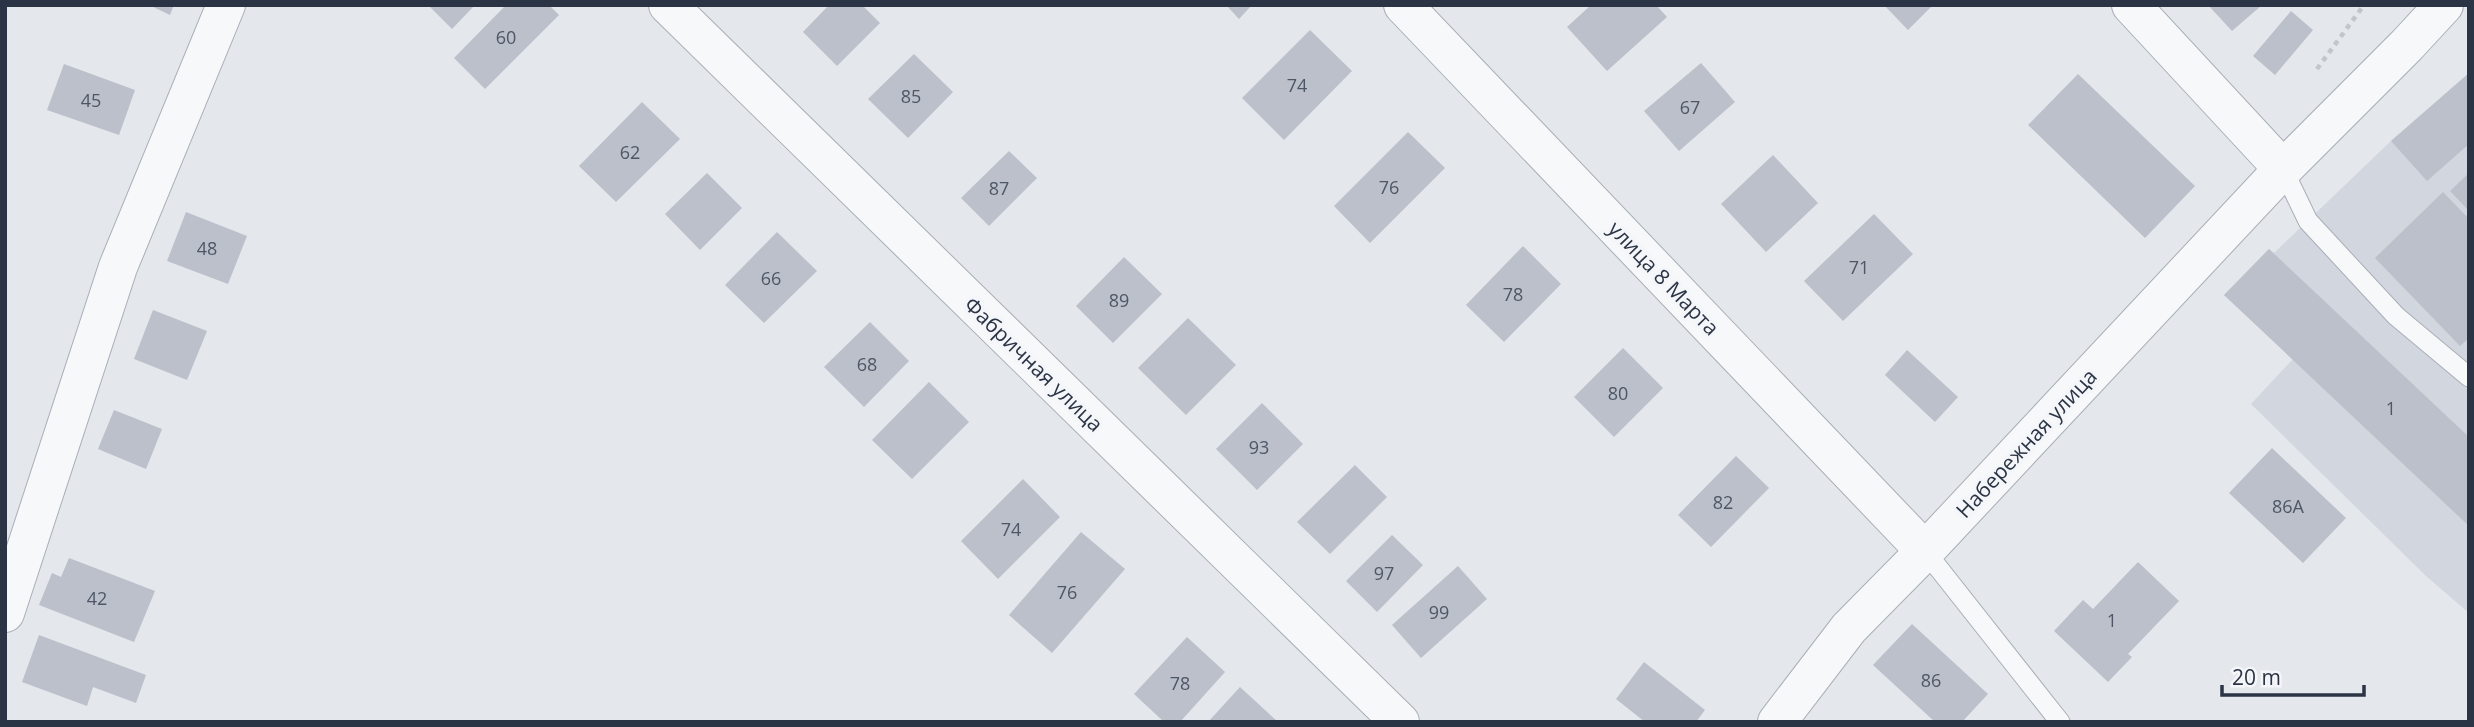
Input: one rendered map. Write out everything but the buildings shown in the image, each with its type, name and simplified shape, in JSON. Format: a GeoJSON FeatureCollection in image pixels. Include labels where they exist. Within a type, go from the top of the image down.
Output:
{"type":"FeatureCollection","features":[{"type":"Feature","properties":{"kind":"street"},"geometry":{"type":"LineString","coordinates":[[5,613],[118,267],[226,5]]}},
{"type":"Feature","properties":{"kind":"street","name":"Фабричная улица"},"geometry":{"type":"LineString","coordinates":[[668,5],[1400,722]]}},
{"type":"Feature","properties":{"kind":"street","name":"улица 8 Марта"},"geometry":{"type":"LineString","coordinates":[[1403,5],[1925,551]]}},
{"type":"Feature","properties":{"kind":"street"},"geometry":{"type":"LineString","coordinates":[[2131,5],[2283,169]]}},
{"type":"Feature","properties":{"kind":"street","name":"Набережная улица"},"geometry":{"type":"LineString","coordinates":[[1777,722],[1850,628],[2283,169],[2444,5]]}},
{"type":"Feature","properties":{"kind":"lane"},"geometry":{"type":"LineString","coordinates":[[2283,169],[2308,220],[2396,316],[2469,377]]}},
{"type":"Feature","properties":{"kind":"lane"},"geometry":{"type":"LineString","coordinates":[[1925,551],[2060,722]]}},
{"type":"Feature","properties":{"kind":"path"},"geometry":{"type":"LineString","coordinates":[[2314,72],[2364,5]]}},
{"type":"Feature","properties":{"kind":"shaded area"},"geometry":{"type":"Polygon","coordinates":[[[2469,73],[2469,613],[2426,576],[2251,404],[2293,359],[2224,295],[2269,249],[2274,253],[2391,141],[2469,73]]]}}]}
